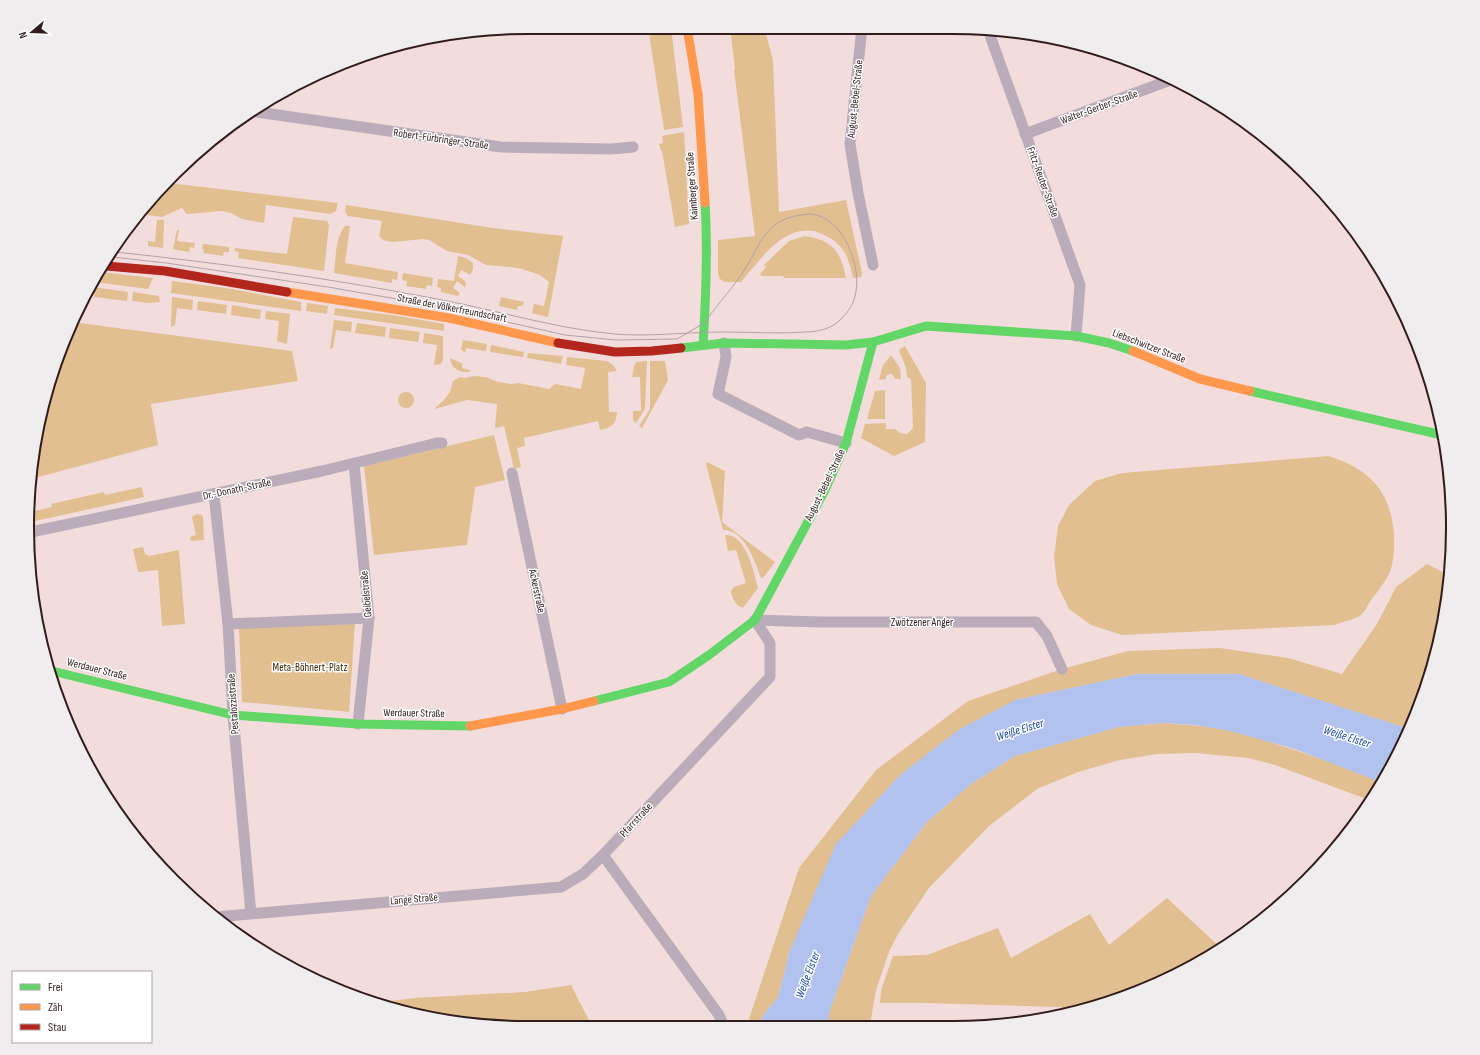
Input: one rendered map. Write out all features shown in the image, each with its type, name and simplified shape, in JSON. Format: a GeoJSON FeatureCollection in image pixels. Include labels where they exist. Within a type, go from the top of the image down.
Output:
{"type":"FeatureCollection","features":[{"type":"Feature","properties":{"kind":"main road","name":"Kaimberger Straße"},"geometry":{"type":"LineString","coordinates":[[688,34],[698,94],[707,232],[706,296],[703,345]]}},
{"type":"Feature","properties":{"kind":"main road","name":"Straße der Völkerfreundschaft"},"geometry":{"type":"LineString","coordinates":[[109,266],[165,271],[332,300],[411,311],[454,319],[548,341],[598,350],[635,352],[724,343],[795,344]]}},
{"type":"Feature","properties":{"kind":"main road","name":"Liebschwitzer Straße"},"geometry":{"type":"LineString","coordinates":[[795,344],[846,345],[874,342],[926,326],[1076,336],[1126,348],[1200,379],[1437,434]]}},
{"type":"Feature","properties":{"kind":"main road","name":"August-Bebel-Straße"},"geometry":{"type":"LineString","coordinates":[[755,620],[824,490],[846,443],[874,342]]}},
{"type":"Feature","properties":{"kind":"main road","name":"Werdauer Straße"},"geometry":{"type":"LineString","coordinates":[[56,672],[233,715],[358,724],[469,726],[562,709],[670,682],[755,620]]}},
{"type":"Feature","properties":{"kind":"street","name":"August-Bebel-Straße"},"geometry":{"type":"LineString","coordinates":[[861,34],[850,144],[858,193],[873,265]]}},
{"type":"Feature","properties":{"kind":"street","name":"Fritz-Reuter-Straße"},"geometry":{"type":"LineString","coordinates":[[990,35],[1080,285],[1076,336]]}},
{"type":"Feature","properties":{"kind":"street","name":"Walter-Gerber-Straße"},"geometry":{"type":"LineString","coordinates":[[1026,134],[1164,82]]}},
{"type":"Feature","properties":{"kind":"street","name":"Robert-Fürbringer-Straße"},"geometry":{"type":"LineString","coordinates":[[260,112],[501,147],[611,149],[633,147]]}},
{"type":"Feature","properties":{"kind":"street"},"geometry":{"type":"LineString","coordinates":[[724,343],[726,357],[718,394],[799,435],[807,432],[846,443]]}},
{"type":"Feature","properties":{"kind":"street","name":"Dr.-Donath-Straße"},"geometry":{"type":"LineString","coordinates":[[34,531],[354,464],[438,442],[442,443]]}},
{"type":"Feature","properties":{"kind":"street","name":"Geibelstraße"},"geometry":{"type":"LineString","coordinates":[[354,464],[369,618],[358,724]]}},
{"type":"Feature","properties":{"kind":"street","name":"Ackerstraße"},"geometry":{"type":"LineString","coordinates":[[512,473],[562,709]]}},
{"type":"Feature","properties":{"kind":"street","name":"Pestalozzistraße"},"geometry":{"type":"LineString","coordinates":[[214,494],[228,624],[233,715],[251,914]]}},
{"type":"Feature","properties":{"kind":"street"},"geometry":{"type":"LineString","coordinates":[[228,624],[369,618]]}},
{"type":"Feature","properties":{"kind":"street","name":"Zwötzener Anger"},"geometry":{"type":"LineString","coordinates":[[755,620],[820,622],[1036,622],[1047,636],[1062,668]]}},
{"type":"Feature","properties":{"kind":"street","name":"Pfarrstraße"},"geometry":{"type":"LineString","coordinates":[[603,855],[770,677],[770,643],[755,620]]}},
{"type":"Feature","properties":{"kind":"street"},"geometry":{"type":"LineString","coordinates":[[603,855],[719,1015],[722,1021]]}},
{"type":"Feature","properties":{"kind":"street","name":"Lange Straße"},"geometry":{"type":"LineString","coordinates":[[224,916],[561,887],[583,874],[603,855]]}},
{"type":"Feature","properties":{"kind":"green space"},"geometry":{"type":"Polygon","coordinates":[[[649,34],[672,34],[683,127],[664,130],[649,34]]]}},
{"type":"Feature","properties":{"kind":"green space"},"geometry":{"type":"Polygon","coordinates":[[[731,34],[766,34],[773,60],[779,212],[846,200],[862,273],[861,277],[853,278],[850,264],[844,252],[841,247],[831,239],[811,231],[799,231],[787,236],[777,243],[767,252],[741,282],[725,282],[720,279],[718,274],[718,240],[755,236],[731,34]]]}},
{"type":"Feature","properties":{"kind":"green space"},"geometry":{"type":"Polygon","coordinates":[[[684,132],[689,224],[675,227],[662,151],[659,144],[663,143],[662,136],[684,132]]]}},
{"type":"Feature","properties":{"kind":"green space"},"geometry":{"type":"Polygon","coordinates":[[[174,184],[338,203],[336,211],[330,214],[266,205],[264,223],[242,219],[231,213],[222,211],[187,214],[182,208],[162,217],[146,215],[174,184]]]}},
{"type":"Feature","properties":{"kind":"green space"},"geometry":{"type":"Polygon","coordinates":[[[346,205],[493,228],[563,236],[548,317],[532,313],[534,304],[544,306],[549,282],[540,275],[522,269],[486,265],[468,255],[447,251],[429,240],[423,239],[392,242],[383,240],[379,236],[382,221],[348,216],[345,212],[346,205]]]}},
{"type":"Feature","properties":{"kind":"green space"},"geometry":{"type":"Polygon","coordinates":[[[293,217],[327,221],[329,225],[324,271],[238,258],[239,252],[234,251],[235,248],[287,254],[293,217]]]}},
{"type":"Feature","properties":{"kind":"green space"},"geometry":{"type":"Polygon","coordinates":[[[157,220],[164,220],[163,248],[148,246],[148,241],[155,242],[157,220]]]}},
{"type":"Feature","properties":{"kind":"green space"},"geometry":{"type":"Polygon","coordinates":[[[345,226],[350,226],[345,263],[398,272],[397,280],[392,279],[392,283],[334,273],[339,236],[345,226]]]}},
{"type":"Feature","properties":{"kind":"green space"},"geometry":{"type":"Polygon","coordinates":[[[177,230],[179,230],[177,241],[195,243],[194,248],[190,247],[189,252],[173,249],[177,230]]]}},
{"type":"Feature","properties":{"kind":"green space"},"geometry":{"type":"Polygon","coordinates":[[[805,236],[823,241],[834,249],[841,261],[846,278],[783,278],[784,276],[761,276],[760,274],[766,267],[764,265],[789,241],[805,236]]]}},
{"type":"Feature","properties":{"kind":"green space"},"geometry":{"type":"Polygon","coordinates":[[[203,244],[229,247],[229,252],[224,252],[223,256],[203,253],[203,244]]]}},
{"type":"Feature","properties":{"kind":"green space"},"geometry":{"type":"Polygon","coordinates":[[[458,256],[466,258],[473,263],[473,270],[470,275],[461,270],[458,276],[465,281],[466,284],[465,287],[457,281],[453,288],[460,293],[458,296],[441,292],[441,288],[437,287],[438,279],[454,281],[458,256]]]}},
{"type":"Feature","properties":{"kind":"green space"},"geometry":{"type":"Polygon","coordinates":[[[105,272],[153,278],[148,289],[99,283],[105,272]]]}},
{"type":"Feature","properties":{"kind":"green space"},"geometry":{"type":"Polygon","coordinates":[[[403,273],[433,278],[432,286],[427,285],[426,289],[406,286],[407,281],[402,280],[403,273]]]}},
{"type":"Feature","properties":{"kind":"green space"},"geometry":{"type":"Polygon","coordinates":[[[172,281],[226,288],[301,302],[301,311],[171,293],[172,281]]]}},
{"type":"Feature","properties":{"kind":"green space"},"geometry":{"type":"Polygon","coordinates":[[[97,287],[128,292],[127,301],[94,297],[94,292],[97,287]]]}},
{"type":"Feature","properties":{"kind":"green space"},"geometry":{"type":"Polygon","coordinates":[[[133,292],[159,296],[160,302],[149,303],[132,301],[133,292]]]}},
{"type":"Feature","properties":{"kind":"green space"},"geometry":{"type":"Polygon","coordinates":[[[172,297],[193,300],[192,310],[177,308],[175,325],[171,327],[172,297]]]}},
{"type":"Feature","properties":{"kind":"green space"},"geometry":{"type":"Polygon","coordinates":[[[501,297],[524,302],[523,306],[518,306],[517,310],[499,306],[501,297]]]}},
{"type":"Feature","properties":{"kind":"green space"},"geometry":{"type":"Polygon","coordinates":[[[198,301],[227,305],[226,314],[197,310],[198,301]]]}},
{"type":"Feature","properties":{"kind":"green space"},"geometry":{"type":"Polygon","coordinates":[[[307,303],[328,306],[327,314],[306,311],[307,303]]]}},
{"type":"Feature","properties":{"kind":"green space"},"geometry":{"type":"Polygon","coordinates":[[[232,305],[261,310],[260,319],[231,315],[232,305]]]}},
{"type":"Feature","properties":{"kind":"green space"},"geometry":{"type":"Polygon","coordinates":[[[335,308],[399,316],[444,324],[444,331],[334,315],[335,308]]]}},
{"type":"Feature","properties":{"kind":"green space"},"geometry":{"type":"Polygon","coordinates":[[[266,311],[290,314],[287,344],[277,341],[279,321],[265,319],[266,311]]]}},
{"type":"Feature","properties":{"kind":"green space"},"geometry":{"type":"Polygon","coordinates":[[[334,320],[352,322],[351,332],[336,330],[333,348],[330,349],[334,320]]]}},
{"type":"Feature","properties":{"kind":"green space"},"geometry":{"type":"Polygon","coordinates":[[[79,323],[292,351],[298,381],[151,404],[158,445],[37,477],[43,431],[51,400],[60,369],[79,323]]]}},
{"type":"Feature","properties":{"kind":"green space"},"geometry":{"type":"Polygon","coordinates":[[[357,323],[386,327],[385,337],[355,333],[357,323]]]}},
{"type":"Feature","properties":{"kind":"green space"},"geometry":{"type":"Polygon","coordinates":[[[390,328],[420,332],[418,342],[389,338],[390,328]]]}},
{"type":"Feature","properties":{"kind":"green space"},"geometry":{"type":"Polygon","coordinates":[[[424,333],[443,336],[443,360],[441,364],[434,365],[437,345],[423,343],[424,333]]]}},
{"type":"Feature","properties":{"kind":"green space"},"geometry":{"type":"Polygon","coordinates":[[[463,340],[487,344],[486,351],[466,348],[465,353],[461,349],[463,340]]]}},
{"type":"Feature","properties":{"kind":"green space"},"geometry":{"type":"Polygon","coordinates":[[[491,345],[524,352],[523,357],[490,352],[491,345]]]}},
{"type":"Feature","properties":{"kind":"green space"},"geometry":{"type":"Polygon","coordinates":[[[905,346],[926,383],[925,442],[894,456],[861,438],[865,424],[886,423],[886,429],[895,429],[900,433],[907,434],[913,428],[911,379],[907,377],[906,368],[899,350],[905,346]]]}},
{"type":"Feature","properties":{"kind":"green space"},"geometry":{"type":"Polygon","coordinates":[[[528,353],[563,356],[561,364],[527,358],[528,353]]]}},
{"type":"Feature","properties":{"kind":"green space"},"geometry":{"type":"Polygon","coordinates":[[[891,355],[900,368],[901,379],[895,379],[892,374],[889,374],[886,376],[886,379],[879,380],[883,365],[891,355]]]}},
{"type":"Feature","properties":{"kind":"green space"},"geometry":{"type":"Polygon","coordinates":[[[567,357],[607,361],[613,365],[617,371],[608,372],[609,412],[617,412],[616,420],[610,427],[600,430],[598,421],[524,438],[525,446],[517,448],[521,467],[514,469],[504,426],[495,428],[497,404],[467,400],[434,409],[450,392],[453,381],[460,377],[486,377],[498,382],[511,384],[518,383],[549,389],[555,384],[581,389],[585,368],[566,365],[567,357]]]}},
{"type":"Feature","properties":{"kind":"green space"},"geometry":{"type":"Polygon","coordinates":[[[450,358],[463,364],[462,368],[470,370],[470,372],[463,372],[454,368],[450,358]]]}},
{"type":"Feature","properties":{"kind":"green space"},"geometry":{"type":"Polygon","coordinates":[[[647,361],[645,409],[636,423],[633,420],[633,411],[641,411],[640,377],[632,377],[636,362],[647,361]]]}},
{"type":"Feature","properties":{"kind":"green space"},"geometry":{"type":"Polygon","coordinates":[[[650,361],[665,361],[668,380],[642,428],[639,426],[650,409],[650,361]]]}},
{"type":"Feature","properties":{"kind":"green space"},"geometry":{"type":"Polygon","coordinates":[[[885,390],[885,419],[867,419],[875,391],[885,390]]]}},
{"type":"Feature","properties":{"kind":"green space"},"geometry":{"type":"Polygon","coordinates":[[[406,392],[412,394],[414,400],[412,406],[406,408],[400,406],[398,400],[400,394],[406,392]]]}},
{"type":"Feature","properties":{"kind":"green space"},"geometry":{"type":"Polygon","coordinates":[[[494,435],[505,480],[475,487],[467,545],[374,555],[364,466],[494,435]]]}},
{"type":"Feature","properties":{"kind":"green space"},"geometry":{"type":"Polygon","coordinates":[[[1329,456],[1343,461],[1368,476],[1383,495],[1391,515],[1394,548],[1391,569],[1382,585],[1361,615],[1335,625],[1122,635],[1091,625],[1069,609],[1057,584],[1054,556],[1058,526],[1069,505],[1095,481],[1122,473],[1329,456]]]}},
{"type":"Feature","properties":{"kind":"green space"},"geometry":{"type":"Polygon","coordinates":[[[707,462],[725,471],[722,522],[775,562],[763,578],[761,578],[752,555],[743,540],[730,531],[723,530],[706,464],[707,462]]]}},
{"type":"Feature","properties":{"kind":"green space"},"geometry":{"type":"Polygon","coordinates":[[[142,487],[144,497],[34,521],[35,511],[52,507],[51,504],[104,492],[105,495],[142,487]]]}},
{"type":"Feature","properties":{"kind":"green space"},"geometry":{"type":"Polygon","coordinates":[[[197,514],[202,515],[203,517],[204,540],[191,541],[190,537],[196,535],[192,517],[197,514]]]}},
{"type":"Feature","properties":{"kind":"green space"},"geometry":{"type":"Polygon","coordinates":[[[725,535],[732,536],[744,547],[748,555],[758,588],[743,608],[738,606],[735,602],[731,591],[734,587],[746,583],[736,550],[728,551],[725,535]]]}},
{"type":"Feature","properties":{"kind":"green space"},"geometry":{"type":"Polygon","coordinates":[[[143,547],[145,554],[149,556],[179,550],[185,624],[162,626],[158,570],[138,572],[133,549],[143,547]]]}},
{"type":"Feature","properties":{"kind":"green space"},"geometry":{"type":"Polygon","coordinates":[[[1427,564],[1444,572],[1437,624],[1429,655],[1420,686],[1403,727],[1239,674],[1137,674],[1015,700],[790,950],[778,997],[762,1017],[761,1021],[748,1021],[799,868],[876,770],[968,701],[1062,669],[1128,651],[1220,648],[1288,658],[1342,674],[1377,624],[1396,587],[1427,564]]]}},
{"type":"Feature","properties":{"kind":"green space","name":"Meta-Böhnert-Platz"},"geometry":{"type":"Polygon","coordinates":[[[355,624],[349,712],[242,702],[239,627],[355,624]]]}},
{"type":"Feature","properties":{"kind":"green space"},"geometry":{"type":"Polygon","coordinates":[[[1164,723],[1231,731],[1307,754],[1376,780],[1365,799],[1275,765],[1248,758],[1195,753],[1157,754],[1120,760],[1078,772],[1037,789],[989,826],[929,888],[898,934],[889,952],[876,990],[871,1021],[828,1021],[830,1010],[871,896],[927,822],[971,784],[1015,756],[1119,727],[1164,723]]]}},
{"type":"Feature","properties":{"kind":"green space"},"geometry":{"type":"Polygon","coordinates":[[[1167,898],[1217,944],[1171,970],[1141,983],[1111,995],[1062,1009],[1061,1007],[880,1003],[881,990],[893,956],[927,955],[998,928],[1011,958],[1090,914],[1109,945],[1167,898]]]}},
{"type":"Feature","properties":{"kind":"green space"},"geometry":{"type":"Polygon","coordinates":[[[571,985],[589,1021],[495,1020],[463,1017],[431,1012],[390,1001],[414,998],[525,992],[571,985]]]}},
{"type":"Feature","properties":{"kind":"water","name":"Weiße Elster"},"geometry":{"type":"Polygon","coordinates":[[[1137,674],[1239,674],[1403,727],[1395,746],[1376,780],[1295,749],[1230,731],[1195,725],[1164,723],[1119,727],[1015,756],[971,784],[927,822],[871,896],[830,1010],[828,1021],[761,1021],[762,1017],[778,997],[790,950],[836,844],[901,774],[960,729],[1015,700],[1137,674]]]}},
{"type":"Feature","properties":{"kind":"tram line"},"geometry":{"type":"LineString","coordinates":[[811,214],[823,217],[833,224],[842,234],[853,259],[857,285],[855,296],[850,308],[834,325],[810,332],[687,333],[704,323],[746,268],[762,239],[777,223],[788,218],[811,214]]}},
{"type":"Feature","properties":{"kind":"tram line"},"geometry":{"type":"LineString","coordinates":[[118,252],[234,266],[353,284],[455,302],[545,323],[591,331],[628,335],[687,333]]}},
{"type":"Feature","properties":{"kind":"tram line"},"geometry":{"type":"LineString","coordinates":[[114,257],[166,263],[328,287],[431,305],[565,335],[616,340],[677,339],[687,333]]}},
{"type":"Feature","properties":{"kind":"traffic: fast"},"geometry":{"type":"LineString","coordinates":[[703,345],[706,274],[705,203]]}},
{"type":"Feature","properties":{"kind":"traffic: fast"},"geometry":{"type":"LineString","coordinates":[[681,348],[724,343],[846,345],[873,342],[926,326],[1076,336],[1109,343],[1133,351]]}},
{"type":"Feature","properties":{"kind":"traffic: fast"},"geometry":{"type":"LineString","coordinates":[[594,701],[669,682],[709,655],[755,620],[825,490],[846,443],[873,342]]}},
{"type":"Feature","properties":{"kind":"traffic: fast"},"geometry":{"type":"LineString","coordinates":[[1250,391],[1437,434]]}},
{"type":"Feature","properties":{"kind":"traffic: fast"},"geometry":{"type":"LineString","coordinates":[[56,672],[233,715],[358,724],[470,726]]}},
{"type":"Feature","properties":{"kind":"traffic: slow"},"geometry":{"type":"LineString","coordinates":[[688,34],[698,94],[705,203]]}},
{"type":"Feature","properties":{"kind":"traffic: slow"},"geometry":{"type":"LineString","coordinates":[[287,292],[449,318],[558,343]]}},
{"type":"Feature","properties":{"kind":"traffic: slow"},"geometry":{"type":"LineString","coordinates":[[1133,351],[1200,379],[1250,391]]}},
{"type":"Feature","properties":{"kind":"traffic: slow"},"geometry":{"type":"LineString","coordinates":[[470,726],[562,709],[594,701]]}},
{"type":"Feature","properties":{"kind":"traffic: jam"},"geometry":{"type":"LineString","coordinates":[[109,266],[165,271],[287,292]]}},
{"type":"Feature","properties":{"kind":"traffic: jam"},"geometry":{"type":"LineString","coordinates":[[558,343],[615,352],[652,351],[681,348]]}}]}
